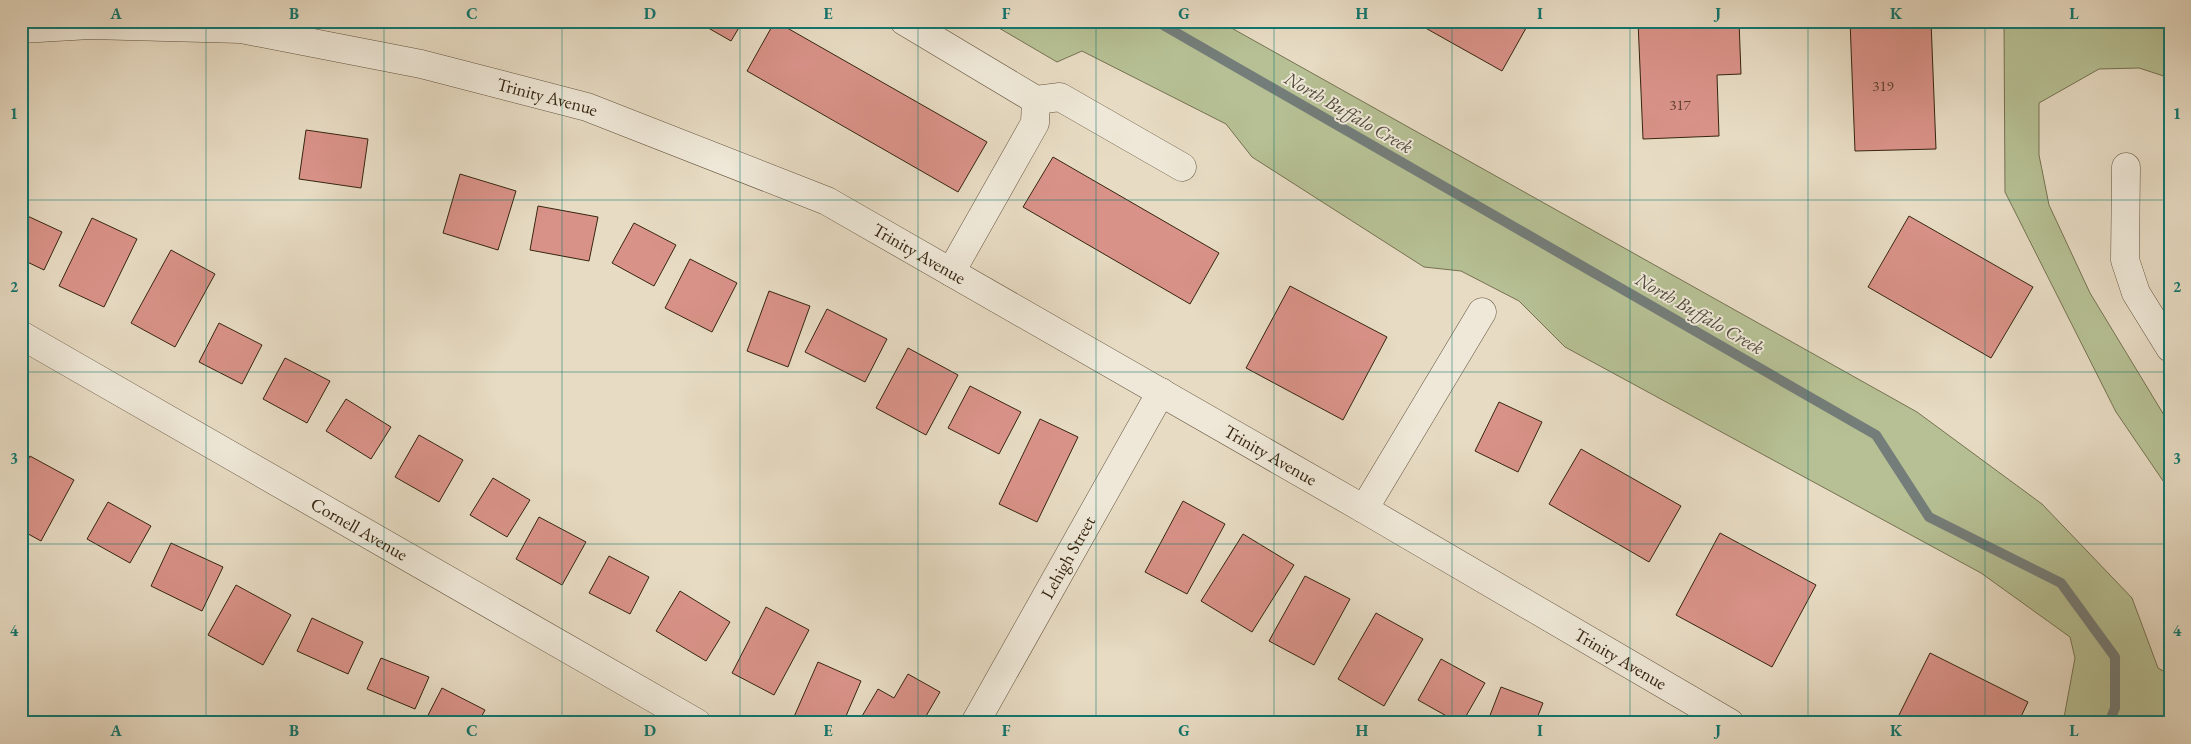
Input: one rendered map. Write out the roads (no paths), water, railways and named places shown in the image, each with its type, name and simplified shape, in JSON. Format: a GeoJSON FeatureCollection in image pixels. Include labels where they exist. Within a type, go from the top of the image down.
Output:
{"type":"FeatureCollection","features":[{"type":"Feature","properties":{"kind":"street"},"geometry":{"type":"LineString","coordinates":[[904,21],[1036,100],[1060,97],[1182,167]]}},
{"type":"Feature","properties":{"kind":"street","name":"Trinity Avenue"},"geometry":{"type":"LineString","coordinates":[[21,29],[90,25],[241,29],[261,27],[421,64],[587,107],[826,201],[1364,509],[1730,723]]}},
{"type":"Feature","properties":{"kind":"street"},"geometry":{"type":"LineString","coordinates":[[951,272],[1035,123],[1036,100]]}},
{"type":"Feature","properties":{"kind":"street"},"geometry":{"type":"LineString","coordinates":[[2126,167],[2125,260],[2136,293],[2170,348]]}},
{"type":"Feature","properties":{"kind":"street"},"geometry":{"type":"LineString","coordinates":[[1364,509],[1482,312]]}},
{"type":"Feature","properties":{"kind":"street","name":"Cornell Avenue"},"geometry":{"type":"LineString","coordinates":[[21,335],[697,723]]}},
{"type":"Feature","properties":{"kind":"street","name":"Lehigh Street"},"geometry":{"type":"LineString","coordinates":[[975,723],[1161,392]]}},
{"type":"Feature","properties":{"kind":"waterway","name":"North Buffalo Creek"},"geometry":{"type":"LineString","coordinates":[[1156,21],[1876,435],[1929,517],[2061,583],[2115,657],[2115,708],[2109,723]]}}]}
